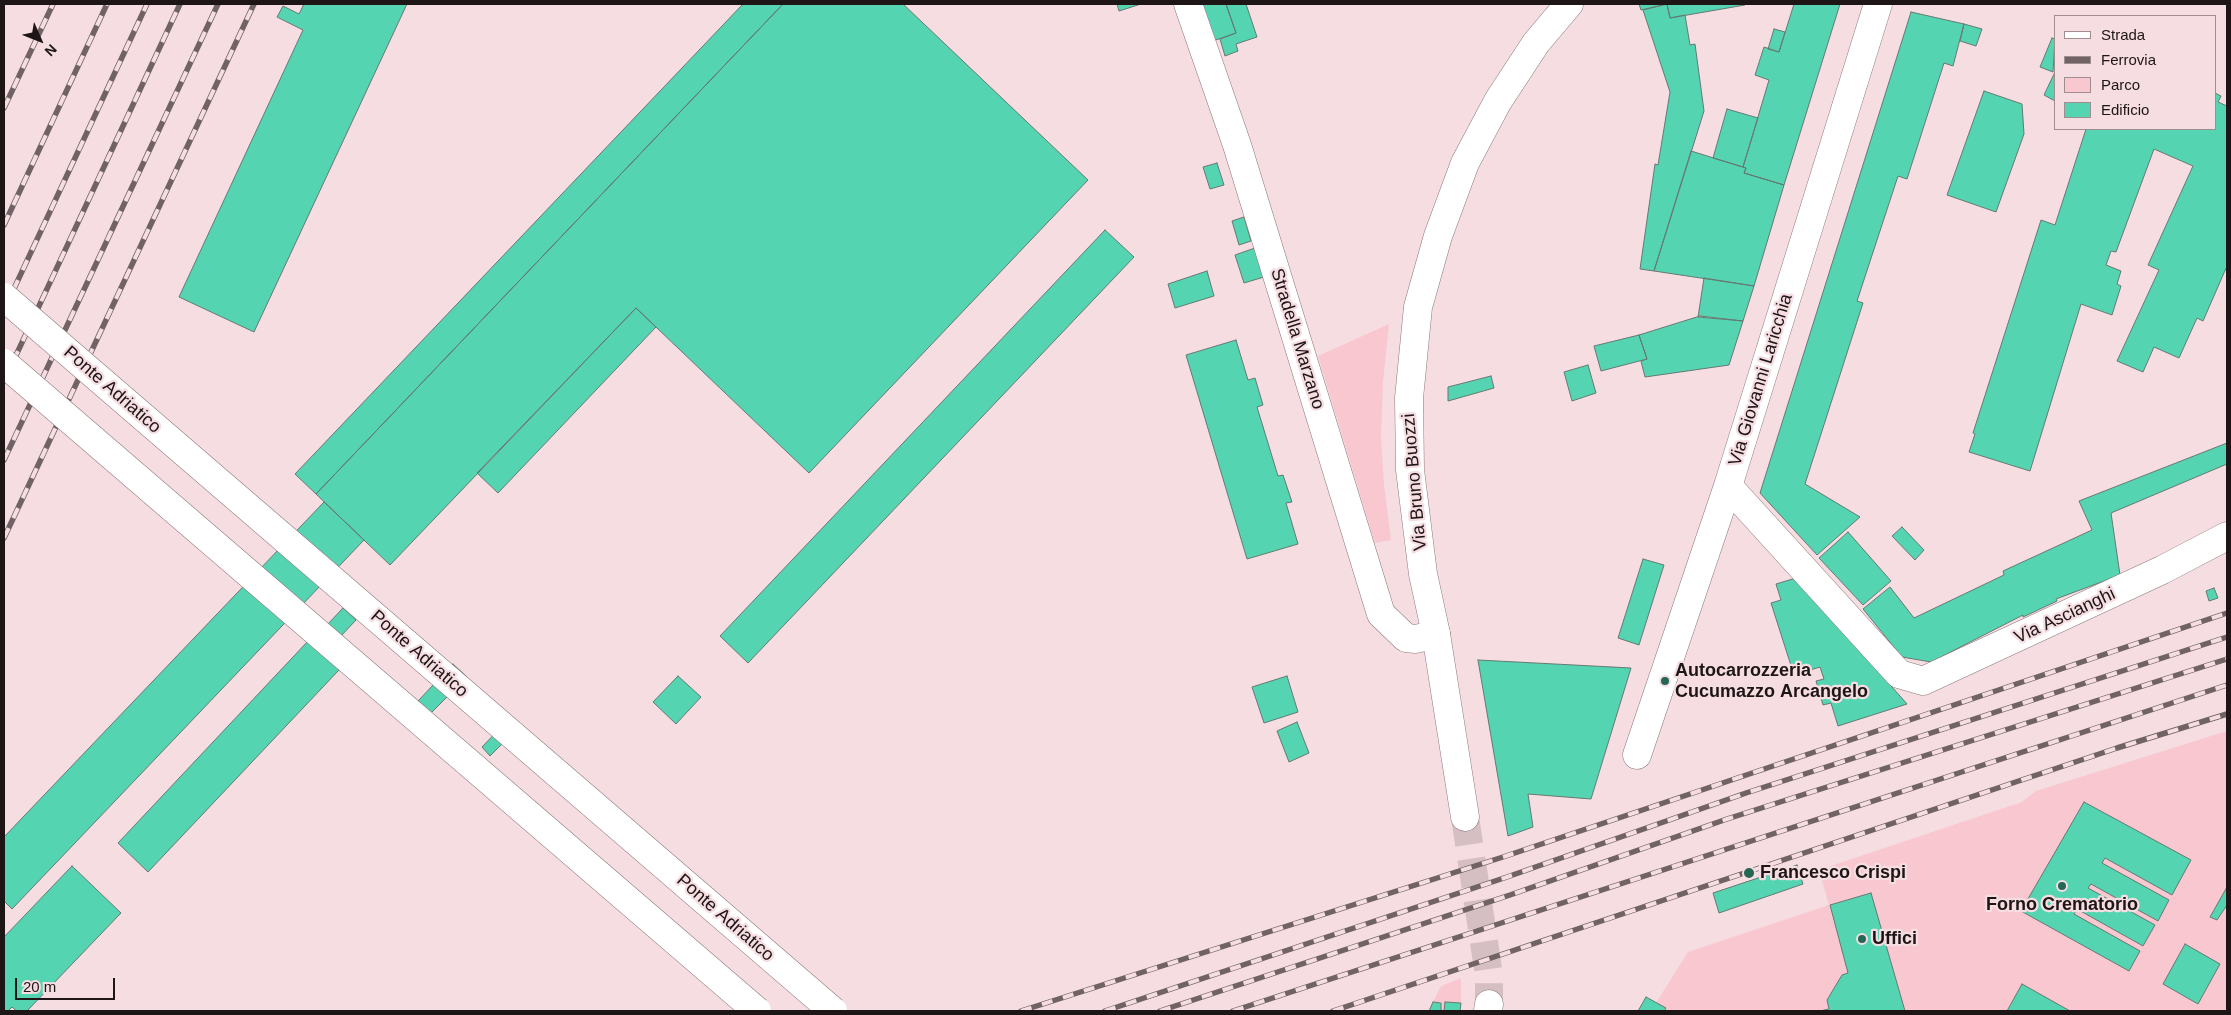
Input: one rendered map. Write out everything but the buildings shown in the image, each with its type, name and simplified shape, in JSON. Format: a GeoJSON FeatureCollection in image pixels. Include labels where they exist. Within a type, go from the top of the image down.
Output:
{"type":"FeatureCollection","features":[{"type":"Feature","properties":{"kind":"main road","name":"Stradella Marzano"},"geometry":{"type":"LineString","coordinates":[[1188,4],[1237,145],[1380,614],[1406,638],[1416,639],[1436,634]]}},
{"type":"Feature","properties":{"kind":"main road","name":"Via Bruno Buozzi"},"geometry":{"type":"LineString","coordinates":[[1465,817],[1436,634],[1423,574],[1410,470],[1409,398],[1418,306],[1438,236],[1465,163],[1498,101],[1536,43],[1569,4]]}},
{"type":"Feature","properties":{"kind":"main road","name":"Via Giovanni Laricchia"},"geometry":{"type":"LineString","coordinates":[[1637,755],[1728,486],[1878,4]]}},
{"type":"Feature","properties":{"kind":"main road","name":"Ponte Adriatico"},"geometry":{"type":"LineString","coordinates":[[4,297],[833,1011]]}},
{"type":"Feature","properties":{"kind":"main road"},"geometry":{"type":"LineString","coordinates":[[4,363],[756,1011]]}},
{"type":"Feature","properties":{"kind":"main road","name":"Via Ascianghi"},"geometry":{"type":"LineString","coordinates":[[1728,486],[1898,674],[1924,681],[2162,570],[2227,536]]}},
{"type":"Feature","properties":{"kind":"green space"},"geometry":{"type":"Polygon","coordinates":[[[1389,324],[1383,382],[1381,436],[1384,485],[1391,540],[1375,543],[1318,356],[1389,324]]]}},
{"type":"Feature","properties":{"kind":"green space"},"geometry":{"type":"Polygon","coordinates":[[[2227,731],[2227,1011],[1638,1011],[1646,997],[1656,1003],[1688,952],[1829,905],[1819,870],[2022,802],[2036,791],[2227,731]]]}},
{"type":"Feature","properties":{"kind":"green space"},"geometry":{"type":"Polygon","coordinates":[[[1461,978],[1461,1011],[1460,1003],[1445,1002],[1444,1011],[1441,1011],[1441,1003],[1433,1002],[1441,986],[1461,978]]]}},
{"type":"Feature","properties":{"kind":"tunnel"},"geometry":{"type":"LineString","coordinates":[[1465,817],[1489,975],[1489,1004]]}},
{"type":"Feature","properties":{"kind":"railway"},"geometry":{"type":"LineString","coordinates":[[4,108],[53,4]]}},
{"type":"Feature","properties":{"kind":"railway"},"geometry":{"type":"LineString","coordinates":[[4,225],[107,4]]}},
{"type":"Feature","properties":{"kind":"railway"},"geometry":{"type":"LineString","coordinates":[[4,310],[147,4]]}},
{"type":"Feature","properties":{"kind":"railway"},"geometry":{"type":"LineString","coordinates":[[4,381],[180,4]]}},
{"type":"Feature","properties":{"kind":"railway"},"geometry":{"type":"LineString","coordinates":[[4,460],[218,4]]}},
{"type":"Feature","properties":{"kind":"railway"},"geometry":{"type":"LineString","coordinates":[[4,538],[254,4]]}},
{"type":"Feature","properties":{"kind":"railway"},"geometry":{"type":"LineString","coordinates":[[1021,1011],[1503,857],[2227,613]]}},
{"type":"Feature","properties":{"kind":"railway"},"geometry":{"type":"LineString","coordinates":[[1105,1011],[1507,877],[1746,793],[2227,637]]}},
{"type":"Feature","properties":{"kind":"railway"},"geometry":{"type":"LineString","coordinates":[[1160,1011],[1510,895],[1727,819],[2227,659]]}},
{"type":"Feature","properties":{"kind":"railway"},"geometry":{"type":"LineString","coordinates":[[1233,1011],[2227,685]]}},
{"type":"Feature","properties":{"kind":"railway"},"geometry":{"type":"LineString","coordinates":[[1333,1011],[2117,748],[2227,714]]}},
{"type":"Feature","properties":{"kind":"place","name":"Autocarrozzeria Cucumazzo Arcangelo"},"geometry":{"type":"Point","coordinates":[1665,681]}},
{"type":"Feature","properties":{"kind":"place","name":"Francesco Crispi"},"geometry":{"type":"Point","coordinates":[1749,873]}},
{"type":"Feature","properties":{"kind":"place","name":"Forno Crematorio"},"geometry":{"type":"Point","coordinates":[2062,886]}},
{"type":"Feature","properties":{"kind":"place","name":"Uffici"},"geometry":{"type":"Point","coordinates":[1862,939]}}]}
